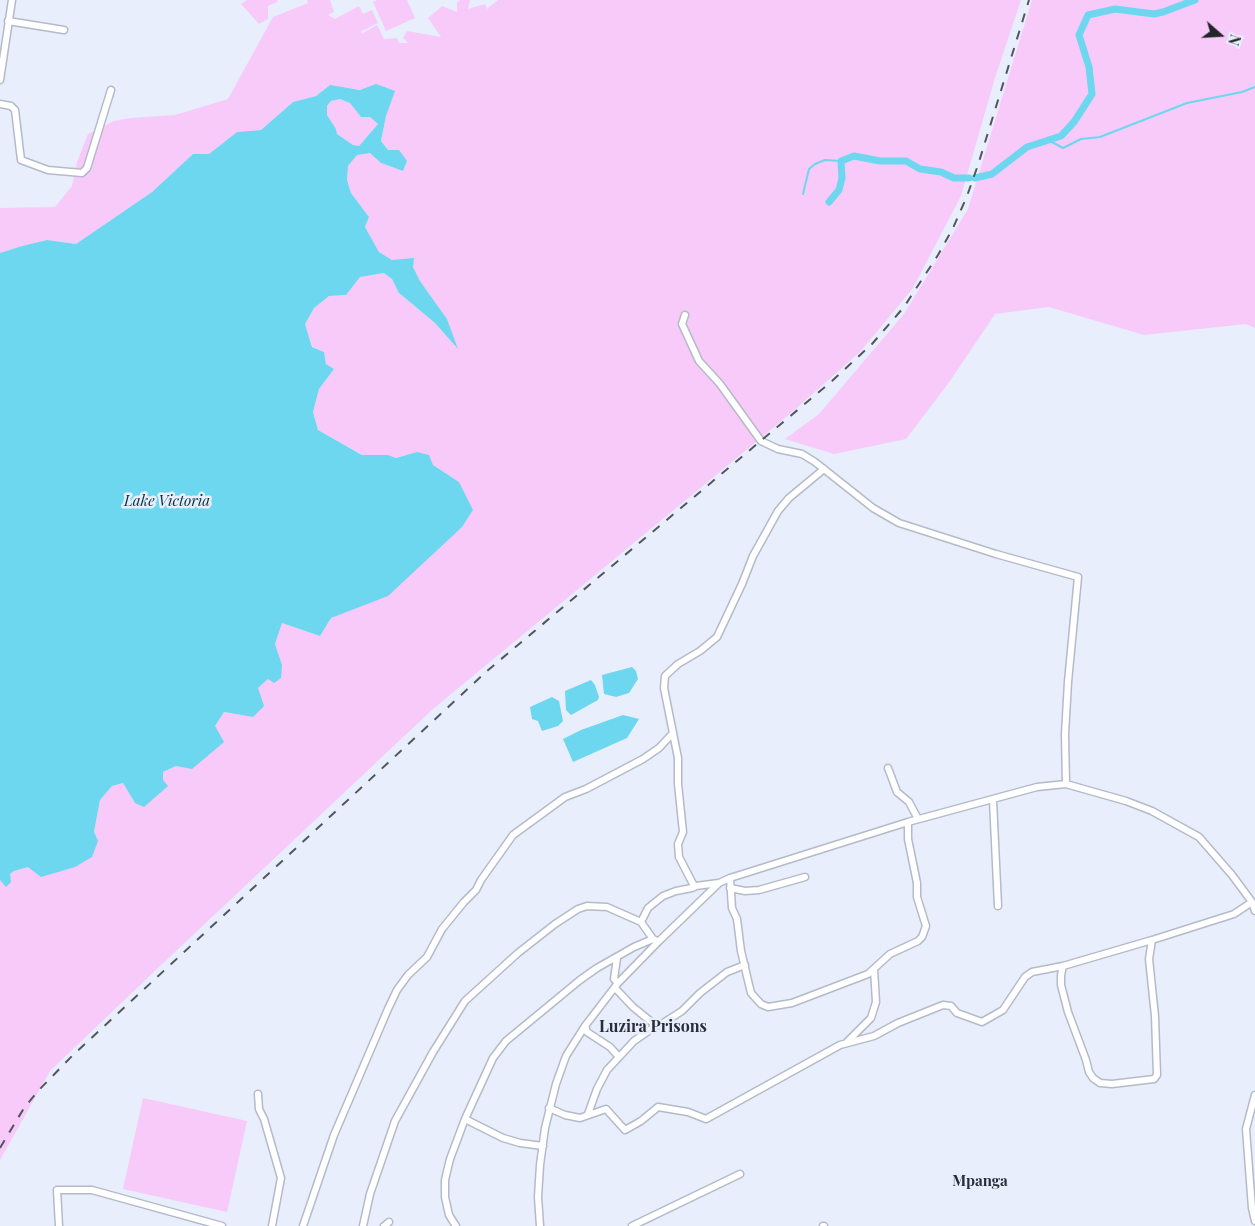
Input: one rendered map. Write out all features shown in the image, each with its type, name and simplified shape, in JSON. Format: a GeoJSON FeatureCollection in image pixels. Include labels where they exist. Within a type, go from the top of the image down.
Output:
{"type":"FeatureCollection","features":[{"type":"Feature","properties":{"kind":"street"},"geometry":{"type":"LineString","coordinates":[[0,80],[12,0]]}},
{"type":"Feature","properties":{"kind":"street"},"geometry":{"type":"LineString","coordinates":[[0,18],[64,30]]}},
{"type":"Feature","properties":{"kind":"street"},"geometry":{"type":"LineString","coordinates":[[0,104],[11,106],[16,110],[21,160],[48,170],[82,173],[87,168],[111,90]]}},
{"type":"Feature","properties":{"kind":"street"},"geometry":{"type":"LineString","coordinates":[[685,315],[682,324],[699,361],[720,384],[761,441],[778,448],[802,454],[873,508],[899,523],[996,554],[1078,577],[1065,726],[1066,784]]}},
{"type":"Feature","properties":{"kind":"street"},"geometry":{"type":"LineString","coordinates":[[692,888],[693,884],[678,853],[678,844],[682,832],[682,816],[678,784],[678,758],[664,688],[665,676],[678,664],[700,651],[717,637],[753,556],[778,511],[790,498],[824,469]]}},
{"type":"Feature","properties":{"kind":"street"},"geometry":{"type":"LineString","coordinates":[[303,1226],[334,1135],[388,1009],[408,976],[427,957],[442,929],[476,890],[513,835],[565,797],[586,789],[643,759],[659,748],[673,733]]}},
{"type":"Feature","properties":{"kind":"street"},"geometry":{"type":"LineString","coordinates":[[888,768],[897,792],[909,802],[918,819]]}},
{"type":"Feature","properties":{"kind":"street"},"geometry":{"type":"LineString","coordinates":[[641,922],[648,908],[663,896],[676,891],[719,883],[918,819],[1037,787],[1066,784],[1144,808],[1200,838],[1232,874],[1252,902],[1255,911]]}},
{"type":"Feature","properties":{"kind":"street"},"geometry":{"type":"LineString","coordinates":[[993,800],[998,906]]}},
{"type":"Feature","properties":{"kind":"street"},"geometry":{"type":"LineString","coordinates":[[730,878],[732,908],[737,919],[751,993],[761,1004],[773,1007],[803,1000],[868,974],[890,954],[921,939],[926,929],[917,897],[917,883],[908,839],[908,822]]}},
{"type":"Feature","properties":{"kind":"street"},"geometry":{"type":"LineString","coordinates":[[730,888],[745,891],[759,890],[805,877]]}},
{"type":"Feature","properties":{"kind":"street"},"geometry":{"type":"LineString","coordinates":[[540,1226],[538,1197],[543,1146],[549,1108],[566,1056],[584,1026],[656,940],[719,883]]}},
{"type":"Feature","properties":{"kind":"street"},"geometry":{"type":"LineString","coordinates":[[549,1108],[580,1118],[606,1109],[625,1130],[641,1121],[658,1107],[688,1112],[706,1119],[804,1064],[846,1043],[874,1036],[898,1023],[943,1006],[951,1006],[957,1013],[982,1022],[1003,1010],[1029,973],[1063,966],[1234,914],[1252,902]]}},
{"type":"Feature","properties":{"kind":"street"},"geometry":{"type":"LineString","coordinates":[[363,1226],[370,1194],[396,1121],[424,1068],[466,1001],[518,953],[555,924],[578,909],[592,905],[607,906],[641,922],[656,940]]}},
{"type":"Feature","properties":{"kind":"street"},"geometry":{"type":"LineString","coordinates":[[456,1226],[449,1215],[445,1197],[445,1180],[450,1159],[465,1119],[493,1058],[506,1041],[580,980],[634,947],[656,940]]}},
{"type":"Feature","properties":{"kind":"street"},"geometry":{"type":"LineString","coordinates":[[1063,966],[1061,985],[1068,1012],[1089,1072],[1093,1078],[1100,1083],[1112,1084],[1154,1079],[1157,1075],[1155,1016],[1149,959],[1152,940]]}},
{"type":"Feature","properties":{"kind":"street"},"geometry":{"type":"LineString","coordinates":[[617,958],[614,980],[616,986],[633,1007],[657,1024]]}},
{"type":"Feature","properties":{"kind":"street"},"geometry":{"type":"LineString","coordinates":[[588,1114],[592,1099],[602,1078],[619,1057],[644,1033],[657,1024],[666,1023],[727,972],[745,965]]}},
{"type":"Feature","properties":{"kind":"street"},"geometry":{"type":"LineString","coordinates":[[846,1043],[871,1018],[876,1002],[874,969]]}},
{"type":"Feature","properties":{"kind":"street"},"geometry":{"type":"LineString","coordinates":[[644,1033],[649,1018]]}},
{"type":"Feature","properties":{"kind":"street"},"geometry":{"type":"LineString","coordinates":[[584,1026],[587,1032],[610,1047],[619,1057]]}},
{"type":"Feature","properties":{"kind":"street"},"geometry":{"type":"LineString","coordinates":[[258,1094],[259,1109],[264,1119],[281,1178],[272,1226]]}},
{"type":"Feature","properties":{"kind":"street"},"geometry":{"type":"LineString","coordinates":[[1255,1095],[1246,1129],[1252,1208],[1255,1221]]}},
{"type":"Feature","properties":{"kind":"street"},"geometry":{"type":"LineString","coordinates":[[465,1119],[503,1138],[520,1143],[543,1146]]}},
{"type":"Feature","properties":{"kind":"street"},"geometry":{"type":"LineString","coordinates":[[632,1226],[740,1174]]}},
{"type":"Feature","properties":{"kind":"street"},"geometry":{"type":"LineString","coordinates":[[59,1226],[57,1190],[92,1190],[222,1226]]}},
{"type":"Feature","properties":{"kind":"shaded area"},"geometry":{"type":"Polygon","coordinates":[[[247,0],[278,0],[268,6],[268,19],[259,24],[241,4],[247,0]]]}},
{"type":"Feature","properties":{"kind":"shaded area"},"geometry":{"type":"Polygon","coordinates":[[[307,0],[330,0],[334,12],[328,15],[335,19],[359,6],[363,14],[372,10],[378,23],[360,32],[363,33],[377,25],[384,39],[397,38],[399,43],[408,43],[403,38],[407,31],[441,37],[428,18],[442,6],[457,12],[457,3],[460,0],[470,0],[468,9],[485,4],[487,9],[498,0],[1021,0],[995,78],[961,196],[913,288],[860,352],[791,413],[433,709],[50,1071],[0,1160],[0,880],[6,887],[10,874],[14,871],[28,867],[94,832],[100,800],[112,786],[123,783],[135,803],[163,780],[163,772],[176,766],[215,726],[224,712],[253,717],[258,688],[282,665],[275,644],[282,623],[320,636],[331,618],[352,609],[459,482],[417,452],[396,458],[388,455],[363,455],[318,430],[313,412],[319,389],[334,369],[326,364],[324,352],[313,347],[304,324],[314,308],[329,296],[346,295],[359,277],[384,273],[392,279],[399,293],[435,323],[457,348],[447,319],[420,281],[413,267],[392,260],[379,252],[365,227],[369,217],[351,193],[347,180],[348,166],[357,154],[370,153],[381,163],[403,171],[407,161],[403,156],[388,150],[381,141],[394,91],[338,88],[330,85],[316,96],[293,102],[261,130],[237,132],[209,154],[193,154],[152,192],[76,244],[47,240],[0,253],[0,208],[55,207],[72,186],[77,162],[88,134],[114,121],[175,115],[228,99],[273,17],[308,3],[307,0]]]}},
{"type":"Feature","properties":{"kind":"shaded area"},"geometry":{"type":"Polygon","coordinates":[[[377,0],[407,0],[415,18],[386,31],[373,2],[377,0]]]}},
{"type":"Feature","properties":{"kind":"shaded area"},"geometry":{"type":"Polygon","coordinates":[[[1032,0],[1255,0],[1255,328],[1246,324],[1144,335],[1049,307],[995,314],[950,381],[906,439],[834,454],[785,439],[819,414],[904,314],[968,209],[1032,0]]]}},
{"type":"Feature","properties":{"kind":"shaded area"},"geometry":{"type":"Polygon","coordinates":[[[340,99],[350,103],[361,117],[370,117],[378,124],[359,146],[353,145],[337,134],[327,115],[327,106],[331,101],[340,99]]]}},
{"type":"Feature","properties":{"kind":"shaded area"},"geometry":{"type":"Polygon","coordinates":[[[143,1098],[247,1121],[227,1212],[123,1189],[143,1098]]]}},
{"type":"Feature","properties":{"kind":"water","name":"Lake Victoria"},"geometry":{"type":"Polygon","coordinates":[[[376,84],[395,91],[386,116],[381,141],[388,150],[399,150],[407,161],[403,171],[381,163],[370,153],[357,155],[348,166],[347,180],[351,193],[369,217],[365,227],[379,252],[392,260],[414,258],[413,267],[420,281],[447,319],[458,349],[435,323],[399,293],[392,279],[384,273],[360,277],[346,295],[329,296],[314,308],[305,324],[312,347],[324,352],[326,364],[334,369],[319,389],[313,412],[318,430],[362,455],[388,455],[396,458],[417,452],[429,455],[433,465],[459,482],[473,510],[462,527],[388,596],[331,618],[320,636],[282,623],[275,644],[282,665],[281,678],[274,683],[268,679],[258,688],[264,706],[253,717],[224,712],[215,726],[224,742],[192,769],[176,766],[163,772],[163,780],[168,786],[144,807],[135,803],[123,783],[112,786],[100,800],[94,832],[98,841],[92,857],[75,867],[41,877],[28,867],[14,871],[10,874],[11,882],[6,887],[0,880],[0,253],[47,240],[76,244],[152,192],[193,154],[209,154],[237,132],[261,130],[293,102],[316,96],[330,85],[360,90],[376,84]],[[340,99],[331,101],[327,106],[327,115],[337,134],[353,145],[359,146],[378,124],[370,117],[361,117],[350,103],[340,99]]]}},
{"type":"Feature","properties":{"kind":"water"},"geometry":{"type":"Polygon","coordinates":[[[632,667],[636,671],[638,679],[629,693],[616,697],[604,694],[602,675],[632,667]]]}},
{"type":"Feature","properties":{"kind":"water"},"geometry":{"type":"Polygon","coordinates":[[[591,680],[595,685],[599,697],[598,700],[571,715],[566,710],[565,691],[591,680]]]}},
{"type":"Feature","properties":{"kind":"water"},"geometry":{"type":"Polygon","coordinates":[[[552,697],[559,701],[563,721],[558,726],[542,731],[538,721],[532,719],[530,707],[552,697]]]}},
{"type":"Feature","properties":{"kind":"water"},"geometry":{"type":"Polygon","coordinates":[[[623,715],[639,719],[627,738],[573,762],[563,739],[581,730],[623,715]]]}},
{"type":"Feature","properties":{"kind":"waterway"},"geometry":{"type":"LineString","coordinates":[[975,178],[992,174],[1027,147],[1061,136],[1074,122],[1092,94],[1089,67],[1079,35],[1088,15],[1115,9],[1154,14],[1195,0]]}},
{"type":"Feature","properties":{"kind":"waterway"},"geometry":{"type":"LineString","coordinates":[[1048,140],[1063,148],[1081,139],[1100,137],[1187,103],[1242,92],[1255,87]]}},
{"type":"Feature","properties":{"kind":"waterway"},"geometry":{"type":"LineString","coordinates":[[829,202],[839,190],[842,178],[841,161],[854,156],[880,161],[906,161],[920,169],[941,172],[954,178],[969,178]]}},
{"type":"Feature","properties":{"kind":"waterway"},"geometry":{"type":"LineString","coordinates":[[803,194],[809,169],[825,160],[841,161]]}},
{"type":"Feature","properties":{"kind":"railway"},"geometry":{"type":"LineString","coordinates":[[0,1148],[24,1108],[72,1056],[487,671],[832,381],[872,344],[904,307],[953,228],[978,165],[1029,0]]}},
{"type":"Feature","properties":{"kind":"district","name":"Luzira Prisons"},"geometry":{"type":"Point","coordinates":[653,1027]}},
{"type":"Feature","properties":{"kind":"district","name":"Mpanga"},"geometry":{"type":"Point","coordinates":[980,1181]}}]}
